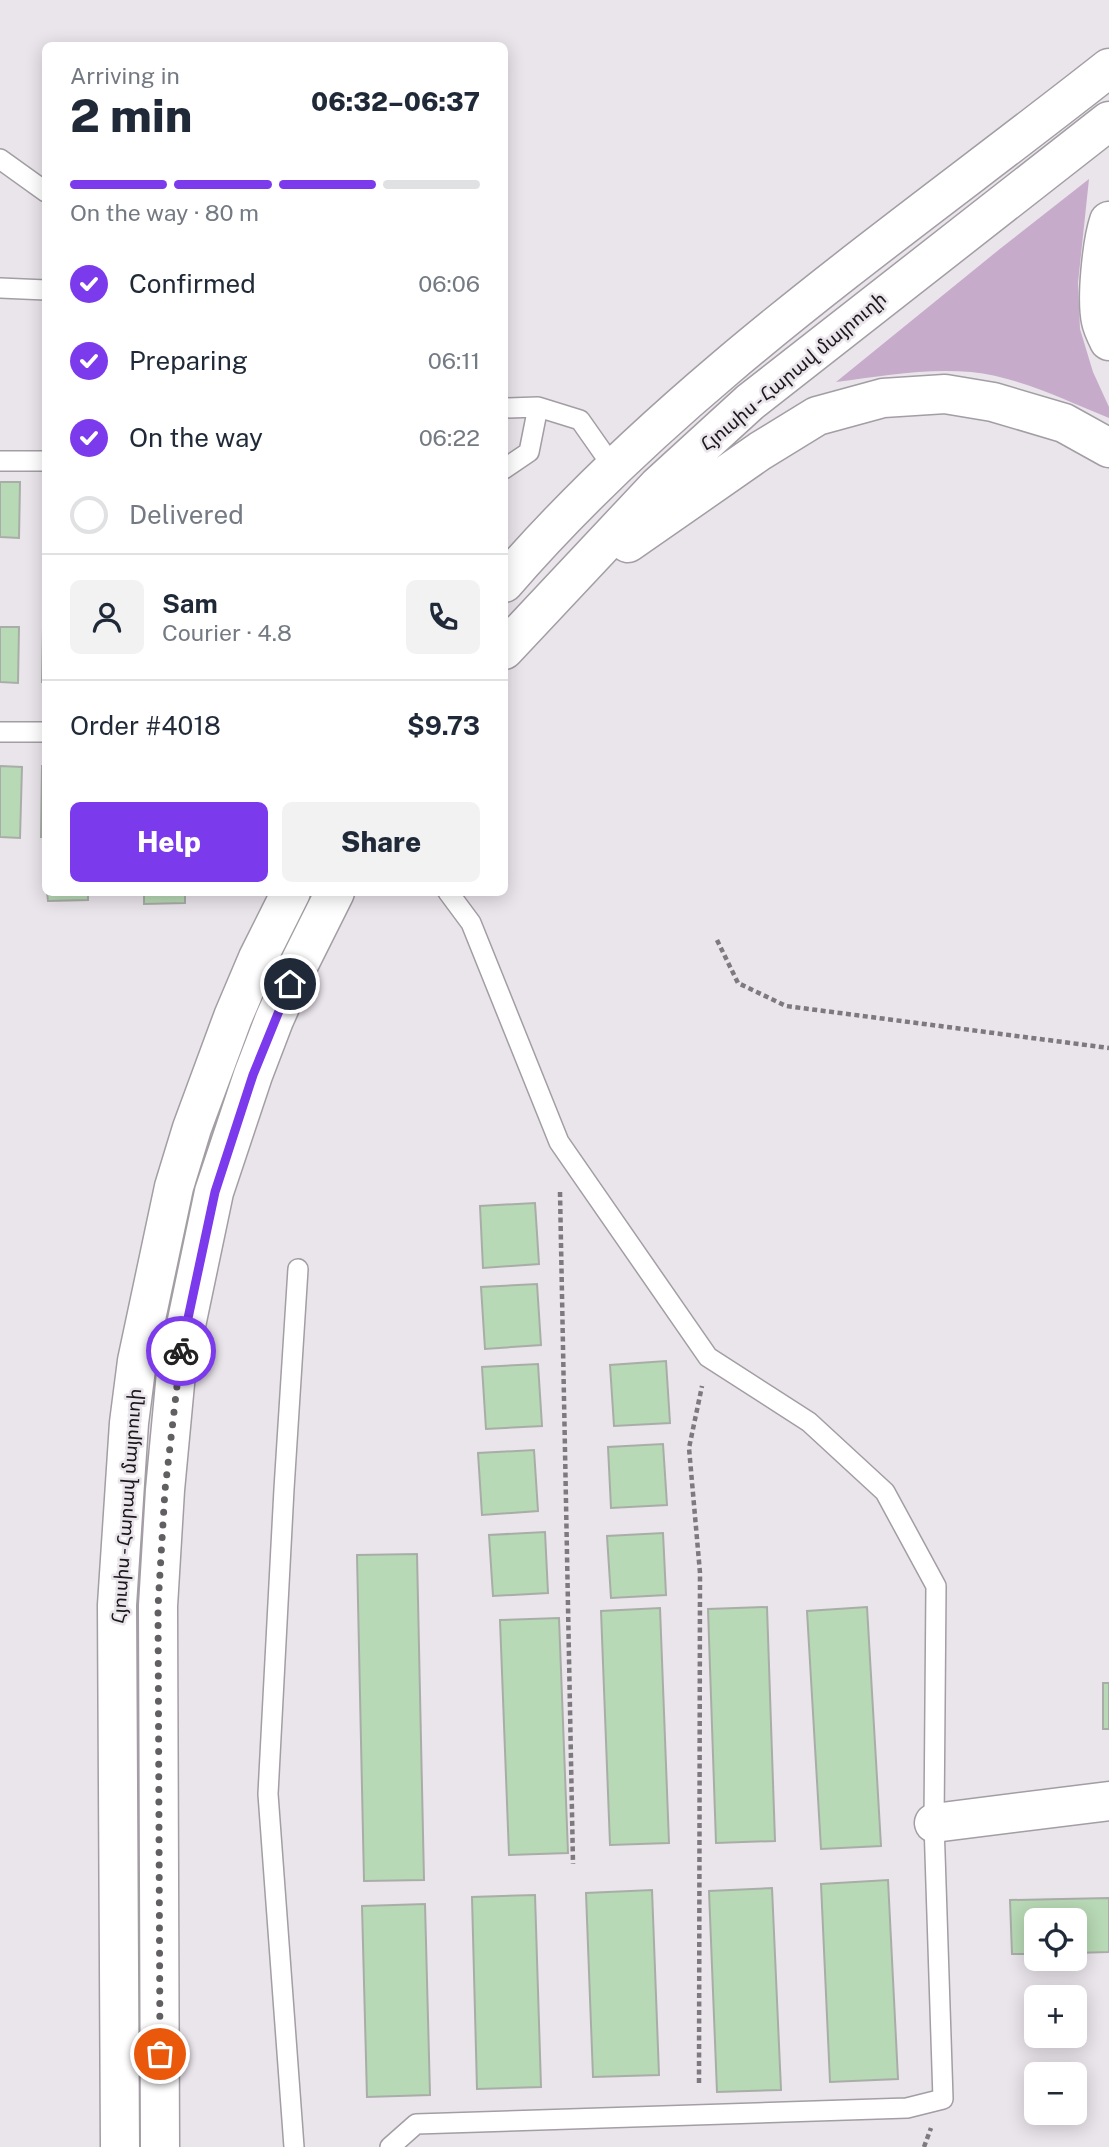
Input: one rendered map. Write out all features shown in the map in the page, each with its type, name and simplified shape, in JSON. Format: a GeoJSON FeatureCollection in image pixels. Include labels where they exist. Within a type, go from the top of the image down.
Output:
{"type":"FeatureCollection","features":[{"type":"Feature","properties":{"kind":"main road"},"geometry":{"type":"LineString","coordinates":[[508,579],[563,517],[613,467],[702,389],[794,313],[1109,68]]}},
{"type":"Feature","properties":{"kind":"main road","name":"Հյուսիս - Հարավ մայրուղի"},"geometry":{"type":"LineString","coordinates":[[508,646],[658,486],[750,402],[1109,121]]}},
{"type":"Feature","properties":{"kind":"main road"},"geometry":{"type":"LineString","coordinates":[[1109,221],[1103,237],[1100,320],[1109,341]]}},
{"type":"Feature","properties":{"kind":"main road"},"geometry":{"type":"LineString","coordinates":[[558,593],[696,494],[817,416],[883,398],[945,394],[993,402],[1064,423],[1109,448]]}},
{"type":"Feature","properties":{"kind":"main road","name":"Հյուսիս - Հարավ մայրուղի"},"geometry":{"type":"LineString","coordinates":[[120,2147],[117,1605],[129,1423],[137,1361],[174,1187],[192,1128],[233,1017],[289,896]]}},
{"type":"Feature","properties":{"kind":"main road","name":"Հյուսիս - Հարավ մայրուղի"},"geometry":{"type":"LineString","coordinates":[[160,2147],[158,1606],[176,1373],[215,1192],[249,1088],[274,1020],[333,896]]}},
{"type":"Feature","properties":{"kind":"main road"},"geometry":{"type":"LineString","coordinates":[[934,1823],[1109,1801]]}},
{"type":"Feature","properties":{"kind":"main road"},"geometry":{"type":"LineString","coordinates":[[118,1963],[160,1959]]}},
{"type":"Feature","properties":{"kind":"lane"},"geometry":{"type":"LineString","coordinates":[[0,159],[42,189]]}},
{"type":"Feature","properties":{"kind":"lane"},"geometry":{"type":"LineString","coordinates":[[0,288],[42,290]]}},
{"type":"Feature","properties":{"kind":"lane"},"geometry":{"type":"LineString","coordinates":[[508,408],[538,407],[580,420],[613,467]]}},
{"type":"Feature","properties":{"kind":"lane"},"geometry":{"type":"LineString","coordinates":[[508,465],[529,452],[538,407]]}},
{"type":"Feature","properties":{"kind":"lane"},"geometry":{"type":"LineString","coordinates":[[0,461],[42,461]]}},
{"type":"Feature","properties":{"kind":"lane"},"geometry":{"type":"LineString","coordinates":[[0,732],[42,732]]}},
{"type":"Feature","properties":{"kind":"lane"},"geometry":{"type":"LineString","coordinates":[[390,2147],[416,2124],[907,2108],[943,2098],[934,1823],[936,1586],[885,1492],[809,1422],[708,1357],[559,1142],[471,923],[451,896]]}},
{"type":"Feature","properties":{"kind":"lane"},"geometry":{"type":"LineString","coordinates":[[294,2147],[268,1794],[298,1269]]}},
{"type":"Feature","properties":{"kind":"path"},"geometry":{"type":"LineString","coordinates":[[718,940],[738,983],[786,1006],[1109,1048]]}},
{"type":"Feature","properties":{"kind":"path"},"geometry":{"type":"LineString","coordinates":[[559,1142],[573,1864]]}},
{"type":"Feature","properties":{"kind":"path"},"geometry":{"type":"LineString","coordinates":[[699,2083],[700,1573],[688,1448],[708,1357]]}},
{"type":"Feature","properties":{"kind":"shaded area"},"geometry":{"type":"Polygon","coordinates":[[[1089,179],[1078,283],[1080,329],[1093,372],[1109,407],[1109,418],[1024,384],[971,372],[920,372],[836,382],[1001,248],[1089,179]]]}},
{"type":"Feature","properties":{"kind":"building"},"geometry":{"type":"Polygon","coordinates":[[[0,482],[20,482],[19,538],[0,537],[0,482]]]}},
{"type":"Feature","properties":{"kind":"building"},"geometry":{"type":"Polygon","coordinates":[[[0,627],[19,627],[18,683],[0,682],[0,627]]]}},
{"type":"Feature","properties":{"kind":"building"},"geometry":{"type":"Polygon","coordinates":[[[0,766],[22,767],[20,838],[0,837],[0,766]]]}},
{"type":"Feature","properties":{"kind":"building"},"geometry":{"type":"Polygon","coordinates":[[[42,766],[42,837],[41,837],[42,766]]]}},
{"type":"Feature","properties":{"kind":"building"},"geometry":{"type":"Polygon","coordinates":[[[47,896],[88,896],[88,900],[48,901],[47,896]]]}},
{"type":"Feature","properties":{"kind":"building"},"geometry":{"type":"Polygon","coordinates":[[[144,896],[185,896],[185,903],[144,904],[144,896]]]}},
{"type":"Feature","properties":{"kind":"building"},"geometry":{"type":"Polygon","coordinates":[[[535,1203],[539,1264],[483,1268],[480,1206],[535,1203]]]}},
{"type":"Feature","properties":{"kind":"building"},"geometry":{"type":"Polygon","coordinates":[[[537,1284],[541,1345],[485,1349],[481,1287],[537,1284]]]}},
{"type":"Feature","properties":{"kind":"building"},"geometry":{"type":"Polygon","coordinates":[[[666,1361],[670,1423],[614,1426],[610,1365],[666,1361]]]}},
{"type":"Feature","properties":{"kind":"building"},"geometry":{"type":"Polygon","coordinates":[[[538,1364],[542,1426],[486,1429],[482,1367],[538,1364]]]}},
{"type":"Feature","properties":{"kind":"building"},"geometry":{"type":"Polygon","coordinates":[[[663,1444],[667,1505],[611,1508],[608,1447],[663,1444]]]}},
{"type":"Feature","properties":{"kind":"building"},"geometry":{"type":"Polygon","coordinates":[[[534,1450],[538,1511],[482,1515],[478,1453],[534,1450]]]}},
{"type":"Feature","properties":{"kind":"building"},"geometry":{"type":"Polygon","coordinates":[[[545,1532],[548,1593],[493,1596],[489,1535],[545,1532]]]}},
{"type":"Feature","properties":{"kind":"building"},"geometry":{"type":"Polygon","coordinates":[[[663,1533],[666,1595],[611,1598],[607,1536],[663,1533]]]}},
{"type":"Feature","properties":{"kind":"building"},"geometry":{"type":"Polygon","coordinates":[[[417,1554],[424,1880],[364,1881],[357,1555],[417,1554]]]}},
{"type":"Feature","properties":{"kind":"building"},"geometry":{"type":"Polygon","coordinates":[[[767,1607],[775,1841],[716,1843],[708,1609],[767,1607]]]}},
{"type":"Feature","properties":{"kind":"building"},"geometry":{"type":"Polygon","coordinates":[[[867,1607],[881,1846],[821,1849],[807,1611],[867,1607]]]}},
{"type":"Feature","properties":{"kind":"building"},"geometry":{"type":"Polygon","coordinates":[[[660,1608],[669,1843],[610,1845],[601,1611],[660,1608]]]}},
{"type":"Feature","properties":{"kind":"building"},"geometry":{"type":"Polygon","coordinates":[[[559,1618],[568,1853],[509,1855],[500,1620],[559,1618]]]}},
{"type":"Feature","properties":{"kind":"building"},"geometry":{"type":"Polygon","coordinates":[[[1103,1683],[1109,1683],[1109,1729],[1103,1729],[1103,1683]]]}},
{"type":"Feature","properties":{"kind":"building"},"geometry":{"type":"Polygon","coordinates":[[[888,1880],[898,2079],[830,2082],[821,1884],[888,1880]]]}},
{"type":"Feature","properties":{"kind":"building"},"geometry":{"type":"Polygon","coordinates":[[[772,1888],[781,2090],[717,2092],[709,1891],[772,1888]]]}},
{"type":"Feature","properties":{"kind":"building"},"geometry":{"type":"Polygon","coordinates":[[[652,1890],[659,2075],[593,2077],[586,1893],[652,1890]]]}},
{"type":"Feature","properties":{"kind":"building"},"geometry":{"type":"Polygon","coordinates":[[[535,1895],[541,2087],[477,2089],[472,1897],[535,1895]]]}},
{"type":"Feature","properties":{"kind":"building"},"geometry":{"type":"Polygon","coordinates":[[[1109,1898],[1109,1952],[1087,1953],[1087,1908],[1024,1908],[1024,1954],[1012,1954],[1010,1900],[1109,1898]]]}},
{"type":"Feature","properties":{"kind":"building"},"geometry":{"type":"Polygon","coordinates":[[[425,1904],[430,2095],[367,2097],[362,1906],[425,1904]]]}},
{"type":"Feature","properties":{"kind":"way so far"},"geometry":{"type":"LineString","coordinates":[[160,2054],[158,1606],[165,1490],[176,1373],[181,1351]]}},
{"type":"Feature","properties":{"kind":"route"},"geometry":{"type":"LineString","coordinates":[[181,1351],[215,1192],[253,1075],[290,984]]}}]}
